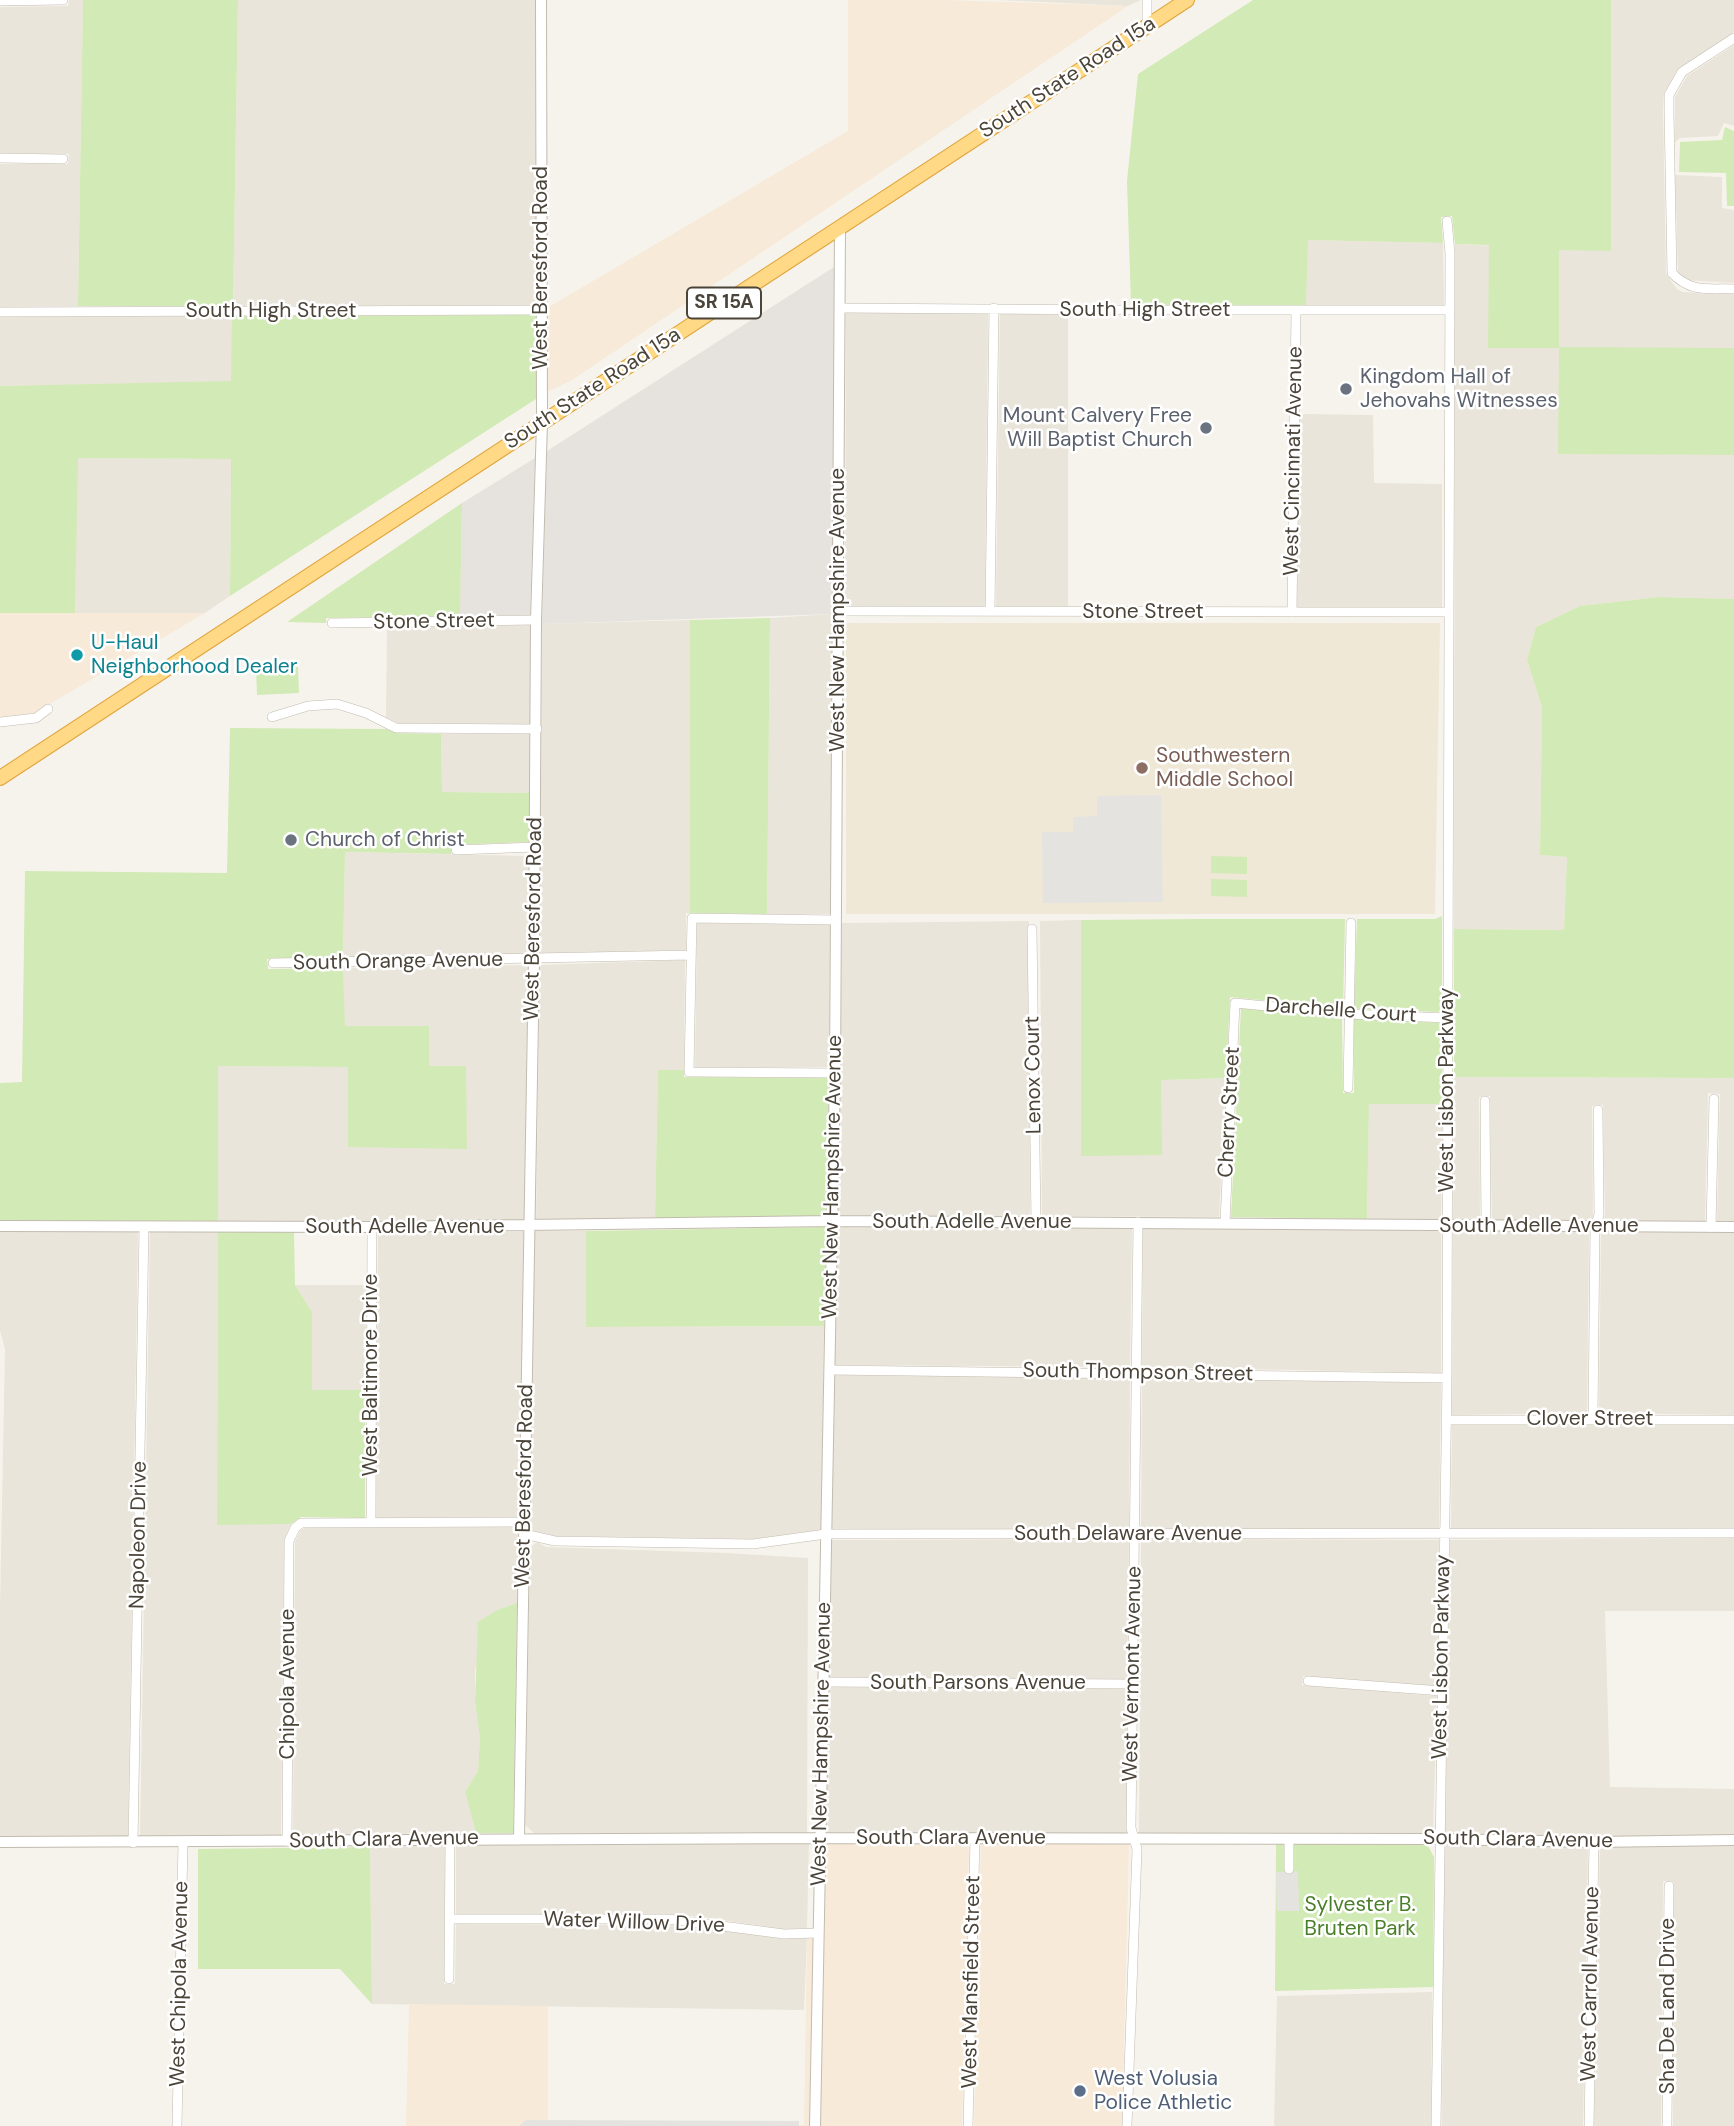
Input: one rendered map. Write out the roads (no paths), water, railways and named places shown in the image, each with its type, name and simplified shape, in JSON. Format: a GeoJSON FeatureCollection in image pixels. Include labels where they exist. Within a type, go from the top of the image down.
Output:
{"type":"FeatureCollection","features":[{"type":"Feature","properties":{"kind":"highway","name":"South State Road 15a"},"geometry":{"type":"LineString","coordinates":[[0,778],[1187,0]]}},
{"type":"Feature","properties":{"kind":"street"},"geometry":{"type":"LineString","coordinates":[[0,1],[63,0]]}},
{"type":"Feature","properties":{"kind":"street","name":"West Beresford Road"},"geometry":{"type":"LineString","coordinates":[[519,1838],[534,960],[536,620],[542,423],[541,0]]}},
{"type":"Feature","properties":{"kind":"street"},"geometry":{"type":"LineString","coordinates":[[1147,0],[1147,26]]}},
{"type":"Feature","properties":{"kind":"street"},"geometry":{"type":"LineString","coordinates":[[1734,38],[1682,72],[1669,95],[1672,273],[1683,285],[1734,289]]}},
{"type":"Feature","properties":{"kind":"street"},"geometry":{"type":"LineString","coordinates":[[0,158],[63,159]]}},
{"type":"Feature","properties":{"kind":"street","name":"West Lisbon Parkway"},"geometry":{"type":"LineString","coordinates":[[1436,2126],[1438,1839],[1447,1378],[1450,253],[1447,221]]}},
{"type":"Feature","properties":{"kind":"street","name":"West New Hampshire Avenue"},"geometry":{"type":"LineString","coordinates":[[815,2126],[835,1073],[840,227]]}},
{"type":"Feature","properties":{"kind":"street","name":"South High Street"},"geometry":{"type":"LineString","coordinates":[[840,308],[1449,310]]}},
{"type":"Feature","properties":{"kind":"street"},"geometry":{"type":"LineString","coordinates":[[990,611],[994,308]]}},
{"type":"Feature","properties":{"kind":"street","name":"South High Street"},"geometry":{"type":"LineString","coordinates":[[0,312],[542,310]]}},
{"type":"Feature","properties":{"kind":"street","name":"West Cincinnati Avenue"},"geometry":{"type":"LineString","coordinates":[[1292,612],[1296,311]]}},
{"type":"Feature","properties":{"kind":"street","name":"Stone Street"},"geometry":{"type":"LineString","coordinates":[[839,611],[1447,612]]}},
{"type":"Feature","properties":{"kind":"street","name":"Stone Street"},"geometry":{"type":"LineString","coordinates":[[332,623],[536,620]]}},
{"type":"Feature","properties":{"kind":"street"},"geometry":{"type":"LineString","coordinates":[[272,717],[308,706],[337,704],[366,713],[396,728],[537,729]]}},
{"type":"Feature","properties":{"kind":"street"},"geometry":{"type":"LineString","coordinates":[[0,722],[36,718],[48,709]]}},
{"type":"Feature","properties":{"kind":"street"},"geometry":{"type":"LineString","coordinates":[[456,850],[535,847]]}},
{"type":"Feature","properties":{"kind":"street"},"geometry":{"type":"LineString","coordinates":[[835,1073],[689,1072],[692,918],[836,919]]}},
{"type":"Feature","properties":{"kind":"street"},"geometry":{"type":"LineString","coordinates":[[1348,1088],[1351,923]]}},
{"type":"Feature","properties":{"kind":"street","name":"Lenox Court"},"geometry":{"type":"LineString","coordinates":[[1032,929],[1036,1222]]}},
{"type":"Feature","properties":{"kind":"street","name":"South Orange Avenue"},"geometry":{"type":"LineString","coordinates":[[273,963],[691,955]]}},
{"type":"Feature","properties":{"kind":"street","name":"Darchelle Court"},"geometry":{"type":"LineString","coordinates":[[1235,1003],[1348,1014],[1448,1018]]}},
{"type":"Feature","properties":{"kind":"street","name":"Cherry Street"},"geometry":{"type":"LineString","coordinates":[[1224,1222],[1235,1003]]}},
{"type":"Feature","properties":{"kind":"street"},"geometry":{"type":"LineString","coordinates":[[1711,1227],[1714,1099]]}},
{"type":"Feature","properties":{"kind":"street"},"geometry":{"type":"LineString","coordinates":[[1485,1101],[1486,1226]]}},
{"type":"Feature","properties":{"kind":"street"},"geometry":{"type":"LineString","coordinates":[[1593,1418],[1595,1226],[1599,1215],[1598,1110]]}},
{"type":"Feature","properties":{"kind":"street","name":"South Adelle Avenue"},"geometry":{"type":"LineString","coordinates":[[0,1226],[372,1227],[832,1221],[1734,1227]]}},
{"type":"Feature","properties":{"kind":"street","name":"West Vermont Avenue"},"geometry":{"type":"LineString","coordinates":[[1128,2126],[1137,1849],[1131,1828],[1138,1222]]}},
{"type":"Feature","properties":{"kind":"street","name":"Napoleon Drive"},"geometry":{"type":"LineString","coordinates":[[133,1843],[144,1227]]}},
{"type":"Feature","properties":{"kind":"street","name":"West Baltimore Drive"},"geometry":{"type":"LineString","coordinates":[[370,1523],[372,1227]]}},
{"type":"Feature","properties":{"kind":"street","name":"South Thompson Street"},"geometry":{"type":"LineString","coordinates":[[830,1370],[1447,1378]]}},
{"type":"Feature","properties":{"kind":"street","name":"Clover Street"},"geometry":{"type":"LineString","coordinates":[[1446,1420],[1734,1420]]}},
{"type":"Feature","properties":{"kind":"street"},"geometry":{"type":"LineString","coordinates":[[370,1523],[523,1522]]}},
{"type":"Feature","properties":{"kind":"street","name":"Chipola Avenue"},"geometry":{"type":"LineString","coordinates":[[287,1841],[289,1541],[295,1528],[301,1523],[370,1523]]}},
{"type":"Feature","properties":{"kind":"street","name":"South Delaware Avenue"},"geometry":{"type":"LineString","coordinates":[[524,1534],[555,1541],[753,1544],[826,1534],[1734,1533]]}},
{"type":"Feature","properties":{"kind":"street"},"geometry":{"type":"LineString","coordinates":[[1308,1681],[1442,1691]]}},
{"type":"Feature","properties":{"kind":"street","name":"South Parsons Avenue"},"geometry":{"type":"LineString","coordinates":[[823,1682],[1133,1684]]}},
{"type":"Feature","properties":{"kind":"street","name":"South Clara Avenue"},"geometry":{"type":"LineString","coordinates":[[0,1842],[519,1838],[1438,1839],[1594,1842],[1734,1840]]}},
{"type":"Feature","properties":{"kind":"street","name":"West Mansfield Street"},"geometry":{"type":"LineString","coordinates":[[968,2126],[975,1838]]}},
{"type":"Feature","properties":{"kind":"street"},"geometry":{"type":"LineString","coordinates":[[449,1979],[450,1839]]}},
{"type":"Feature","properties":{"kind":"street"},"geometry":{"type":"LineString","coordinates":[[1289,1839],[1289,1869]]}},
{"type":"Feature","properties":{"kind":"street","name":"West Chipola Avenue"},"geometry":{"type":"LineString","coordinates":[[177,2126],[183,1842]]}},
{"type":"Feature","properties":{"kind":"street","name":"West Carroll Avenue"},"geometry":{"type":"LineString","coordinates":[[1589,2126],[1594,1842]]}},
{"type":"Feature","properties":{"kind":"street","name":"Sha De Land Drive"},"geometry":{"type":"LineString","coordinates":[[1667,2126],[1669,1886]]}},
{"type":"Feature","properties":{"kind":"street","name":"Water Willow Drive"},"geometry":{"type":"LineString","coordinates":[[450,1919],[668,1919],[784,1934],[818,1933]]}},
{"type":"Feature","properties":{"kind":"place","name":"Kingdom Hall of Jehovahs Witnesses"},"geometry":{"type":"Point","coordinates":[1346,389]}},
{"type":"Feature","properties":{"kind":"place","name":"Mount Calvery Free Will Baptist Church"},"geometry":{"type":"Point","coordinates":[1206,428]}},
{"type":"Feature","properties":{"kind":"place","name":"U-Haul Neighborhood Dealer"},"geometry":{"type":"Point","coordinates":[77,655]}},
{"type":"Feature","properties":{"kind":"place","name":"Southwestern Middle School"},"geometry":{"type":"Point","coordinates":[1142,768]}},
{"type":"Feature","properties":{"kind":"place","name":"Church of Christ"},"geometry":{"type":"Point","coordinates":[291,840]}},
{"type":"Feature","properties":{"kind":"place","name":"West Volusia Police Athletic"},"geometry":{"type":"Point","coordinates":[1080,2091]}},
{"type":"Feature","properties":{"kind":"park label","name":"Sylvester B. Bruten Park"},"geometry":{"type":"Point","coordinates":[1360,1917]}}]}
